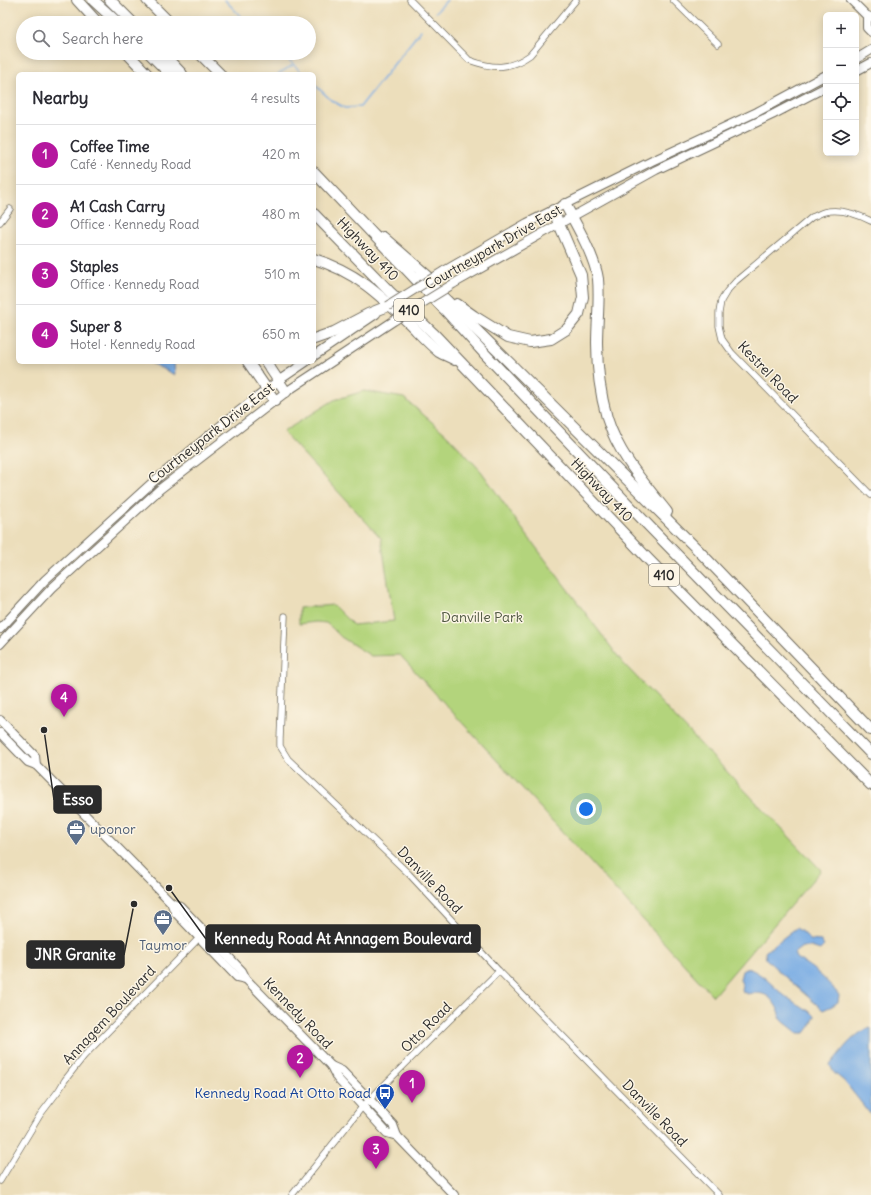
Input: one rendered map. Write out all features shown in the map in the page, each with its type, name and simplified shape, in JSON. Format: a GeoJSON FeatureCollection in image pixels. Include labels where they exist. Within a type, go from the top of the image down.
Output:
{"type":"FeatureCollection","features":[{"type":"Feature","properties":{"kind":"highway"},"geometry":{"type":"LineString","coordinates":[[76,0],[91,16]]}},
{"type":"Feature","properties":{"kind":"highway"},"geometry":{"type":"LineString","coordinates":[[94,0],[111,16]]}},
{"type":"Feature","properties":{"kind":"highway"},"geometry":{"type":"LineString","coordinates":[[110,0],[126,16]]}},
{"type":"Feature","properties":{"kind":"highway"},"geometry":{"type":"LineString","coordinates":[[147,0],[163,16]]}},
{"type":"Feature","properties":{"kind":"highway"},"geometry":{"type":"LineString","coordinates":[[134,60],[145,72]]}},
{"type":"Feature","properties":{"kind":"highway"},"geometry":{"type":"LineString","coordinates":[[156,60],[168,72]]}},
{"type":"Feature","properties":{"kind":"highway"},"geometry":{"type":"LineString","coordinates":[[169,60],[180,72]]}},
{"type":"Feature","properties":{"kind":"highway"},"geometry":{"type":"LineString","coordinates":[[206,60],[218,72]]}},
{"type":"Feature","properties":{"kind":"highway","name":"Highway 410"},"geometry":{"type":"LineString","coordinates":[[316,171],[698,550],[871,730]]}},
{"type":"Feature","properties":{"kind":"highway"},"geometry":{"type":"LineString","coordinates":[[316,174],[639,516],[871,754]]}},
{"type":"Feature","properties":{"kind":"highway"},"geometry":{"type":"LineString","coordinates":[[565,204],[589,252],[597,277],[599,293],[597,344],[600,387],[607,418],[615,438],[634,472],[698,550]]}},
{"type":"Feature","properties":{"kind":"highway"},"geometry":{"type":"LineString","coordinates":[[380,234],[421,269],[456,304],[508,337],[530,342],[551,339],[567,328],[578,314],[584,297],[581,275],[552,210]]}},
{"type":"Feature","properties":{"kind":"highway","name":"Highway 410"},"geometry":{"type":"LineString","coordinates":[[316,216],[389,291],[433,333],[649,560],[871,785]]}},
{"type":"Feature","properties":{"kind":"highway"},"geometry":{"type":"LineString","coordinates":[[316,260],[330,264],[363,282],[379,294],[440,352],[460,362]]}},
{"type":"Feature","properties":{"kind":"highway"},"geometry":{"type":"LineString","coordinates":[[316,338],[334,332],[368,314],[388,306]]}},
{"type":"Feature","properties":{"kind":"highway"},"geometry":{"type":"LineString","coordinates":[[249,364],[275,401]]}},
{"type":"Feature","properties":{"kind":"highway"},"geometry":{"type":"LineString","coordinates":[[267,364],[286,392]]}},
{"type":"Feature","properties":{"kind":"main road"},"geometry":{"type":"LineString","coordinates":[[851,0],[869,17],[867,28],[871,32]]}},
{"type":"Feature","properties":{"kind":"main road"},"geometry":{"type":"LineString","coordinates":[[859,57],[871,50]]}},
{"type":"Feature","properties":{"kind":"main road"},"geometry":{"type":"LineString","coordinates":[[859,69],[871,63]]}},
{"type":"Feature","properties":{"kind":"main road","name":"Courtneypark Drive East"},"geometry":{"type":"LineString","coordinates":[[316,355],[388,306],[444,271],[527,223],[652,161],[757,112],[823,77]]}},
{"type":"Feature","properties":{"kind":"main road","name":"Courtneypark Drive East"},"geometry":{"type":"LineString","coordinates":[[0,644],[52,588],[160,489],[286,392],[395,320],[453,284],[559,224],[656,170],[772,115],[823,89]]}},
{"type":"Feature","properties":{"kind":"main road","name":"Courtneypark Drive East"},"geometry":{"type":"LineString","coordinates":[[0,629],[45,580],[154,481],[267,389],[303,364]]}},
{"type":"Feature","properties":{"kind":"main road","name":"Kennedy Road"},"geometry":{"type":"LineString","coordinates":[[0,720],[35,756],[36,765]]}},
{"type":"Feature","properties":{"kind":"main road","name":"Kennedy Road"},"geometry":{"type":"LineString","coordinates":[[0,733],[28,762],[36,765],[171,902],[180,906],[202,935],[242,971],[246,979],[331,1066],[337,1078],[387,1132],[397,1136]]}},
{"type":"Feature","properties":{"kind":"main road","name":"Kennedy Road"},"geometry":{"type":"LineString","coordinates":[[331,1066],[342,1071],[370,1100],[393,1125],[397,1136],[454,1195]]}},
{"type":"Feature","properties":{"kind":"street"},"geometry":{"type":"LineString","coordinates":[[410,0],[469,60],[497,67],[511,65],[521,61],[530,54],[576,0]]}},
{"type":"Feature","properties":{"kind":"street"},"geometry":{"type":"LineString","coordinates":[[673,0],[718,44]]}},
{"type":"Feature","properties":{"kind":"street"},"geometry":{"type":"LineString","coordinates":[[0,222],[10,209]]}},
{"type":"Feature","properties":{"kind":"street","name":"Kestrel Road"},"geometry":{"type":"LineString","coordinates":[[871,221],[862,216],[848,212],[836,211],[823,212],[812,217],[736,281],[727,291],[721,301],[719,326],[722,339],[732,353],[871,495]]}},
{"type":"Feature","properties":{"kind":"street","name":"Danville Road"},"geometry":{"type":"LineString","coordinates":[[285,616],[280,746],[288,759],[409,874],[499,971],[719,1195]]}},
{"type":"Feature","properties":{"kind":"street","name":"Annagem Boulevard"},"geometry":{"type":"LineString","coordinates":[[0,1181],[37,1119],[84,1056],[202,935]]}},
{"type":"Feature","properties":{"kind":"street","name":"Otto Road"},"geometry":{"type":"LineString","coordinates":[[292,1195],[363,1106],[499,971]]}},
{"type":"Feature","properties":{"kind":"green space","name":"Danville Park"},"geometry":{"type":"Polygon","coordinates":[[[364,391],[404,398],[447,435],[481,471],[520,526],[623,663],[821,870],[713,996],[400,655],[371,656],[341,637],[326,623],[316,622],[299,624],[299,608],[333,605],[353,625],[394,621],[381,538],[283,432],[334,400],[364,391]]]}},
{"type":"Feature","properties":{"kind":"water"},"geometry":{"type":"Polygon","coordinates":[[[153,364],[174,364],[175,375],[153,364]]]}},
{"type":"Feature","properties":{"kind":"water"},"geometry":{"type":"Polygon","coordinates":[[[796,928],[804,933],[810,940],[821,941],[824,946],[820,950],[811,947],[802,947],[794,953],[796,958],[819,974],[839,995],[838,1002],[823,1010],[766,959],[765,952],[796,928]]]}},
{"type":"Feature","properties":{"kind":"water"},"geometry":{"type":"Polygon","coordinates":[[[747,968],[758,973],[785,996],[806,1010],[808,1009],[815,1016],[805,1033],[798,1033],[779,1018],[780,1013],[774,1002],[767,996],[759,993],[743,993],[743,987],[740,979],[742,971],[747,968]]]}},
{"type":"Feature","properties":{"kind":"water"},"geometry":{"type":"Polygon","coordinates":[[[871,1028],[871,1115],[844,1081],[834,1073],[830,1065],[859,1033],[871,1028]]]}},
{"type":"Feature","properties":{"kind":"waterway"},"geometry":{"type":"LineString","coordinates":[[225,0],[240,16]]}},
{"type":"Feature","properties":{"kind":"waterway"},"geometry":{"type":"LineString","coordinates":[[436,12],[447,0]]}},
{"type":"Feature","properties":{"kind":"waterway"},"geometry":{"type":"LineString","coordinates":[[316,86],[331,100],[345,108],[360,107],[421,30]]}},
{"type":"Feature","properties":{"kind":"waterway"},"geometry":{"type":"LineString","coordinates":[[289,60],[301,72]]}},
{"type":"Feature","properties":{"kind":"waterway"},"geometry":{"type":"LineString","coordinates":[[281,72],[293,65]]}},
{"type":"Feature","properties":{"kind":"place","name":"Super 8"},"geometry":{"type":"Point","coordinates":[64,717]}},
{"type":"Feature","properties":{"kind":"place","name":"Esso"},"geometry":{"type":"Point","coordinates":[44,730]}},
{"type":"Feature","properties":{"kind":"place","name":"uponor"},"geometry":{"type":"Point","coordinates":[76,846]}},
{"type":"Feature","properties":{"kind":"place","name":"Kennedy Road At Annagem Boulevard"},"geometry":{"type":"Point","coordinates":[169,888]}},
{"type":"Feature","properties":{"kind":"place","name":"JNR Granite"},"geometry":{"type":"Point","coordinates":[134,904]}},
{"type":"Feature","properties":{"kind":"place","name":"Taymor"},"geometry":{"type":"Point","coordinates":[163,936]}},
{"type":"Feature","properties":{"kind":"place","name":"A1 Cash Carry"},"geometry":{"type":"Point","coordinates":[300,1078]}},
{"type":"Feature","properties":{"kind":"place","name":"Coffee Time"},"geometry":{"type":"Point","coordinates":[412,1103]}},
{"type":"Feature","properties":{"kind":"place","name":"Kennedy Road At Otto Road"},"geometry":{"type":"Point","coordinates":[385,1110]}},
{"type":"Feature","properties":{"kind":"place","name":"Staples"},"geometry":{"type":"Point","coordinates":[376,1169]}}]}
